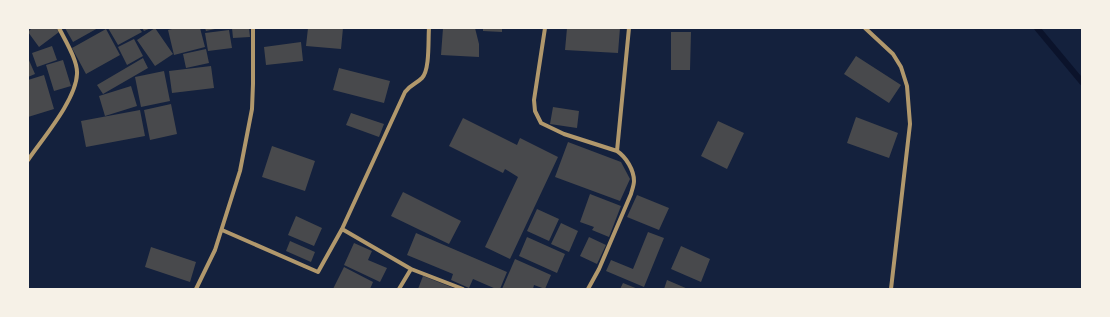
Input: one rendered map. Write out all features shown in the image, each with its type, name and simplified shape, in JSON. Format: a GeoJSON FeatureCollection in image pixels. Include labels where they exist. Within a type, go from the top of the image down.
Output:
{"type":"FeatureCollection","features":[{"type":"Feature","properties":{"kind":"street"},"geometry":{"type":"LineString","coordinates":[[28,160],[67,103],[78,74],[75,62],[60,28]]}},
{"type":"Feature","properties":{"kind":"street"},"geometry":{"type":"LineString","coordinates":[[196,289],[215,250],[240,171],[252,109],[253,28]]}},
{"type":"Feature","properties":{"kind":"street"},"geometry":{"type":"LineString","coordinates":[[222,230],[318,272],[342,229],[406,92],[411,85],[424,77],[428,59],[429,28]]}},
{"type":"Feature","properties":{"kind":"street"},"geometry":{"type":"LineString","coordinates":[[545,28],[534,100],[537,117],[541,123],[564,134],[617,151],[624,158],[632,172],[634,182],[631,194],[599,269],[588,289]]}},
{"type":"Feature","properties":{"kind":"street"},"geometry":{"type":"LineString","coordinates":[[617,151],[629,28]]}},
{"type":"Feature","properties":{"kind":"street"},"geometry":{"type":"LineString","coordinates":[[865,28],[893,54],[901,67],[907,86],[910,124],[891,289]]}},
{"type":"Feature","properties":{"kind":"street"},"geometry":{"type":"LineString","coordinates":[[342,229],[411,269],[463,289]]}},
{"type":"Feature","properties":{"kind":"street"},"geometry":{"type":"LineString","coordinates":[[399,289],[411,269]]}},
{"type":"Feature","properties":{"kind":"building"},"geometry":{"type":"Polygon","coordinates":[[[32,28],[56,28],[59,32],[39,47],[28,32],[32,28]]]}},
{"type":"Feature","properties":{"kind":"building"},"geometry":{"type":"Polygon","coordinates":[[[65,28],[98,28],[73,42],[65,28]]]}},
{"type":"Feature","properties":{"kind":"building"},"geometry":{"type":"Polygon","coordinates":[[[108,28],[139,28],[142,32],[118,45],[108,28]]]}},
{"type":"Feature","properties":{"kind":"building"},"geometry":{"type":"Polygon","coordinates":[[[142,28],[151,28],[144,31],[142,28]]]}},
{"type":"Feature","properties":{"kind":"building"},"geometry":{"type":"Polygon","coordinates":[[[155,28],[173,54],[155,66],[137,40],[155,28]]]}},
{"type":"Feature","properties":{"kind":"building"},"geometry":{"type":"Polygon","coordinates":[[[176,28],[200,28],[205,47],[174,55],[168,30],[176,28]]]}},
{"type":"Feature","properties":{"kind":"building"},"geometry":{"type":"Polygon","coordinates":[[[205,28],[215,28],[215,29],[206,31],[205,28]]]}},
{"type":"Feature","properties":{"kind":"building"},"geometry":{"type":"Polygon","coordinates":[[[232,28],[249,28],[250,37],[233,38],[232,28]]]}},
{"type":"Feature","properties":{"kind":"building"},"geometry":{"type":"Polygon","coordinates":[[[308,28],[343,28],[341,49],[306,46],[308,28]]]}},
{"type":"Feature","properties":{"kind":"building"},"geometry":{"type":"Polygon","coordinates":[[[443,28],[475,28],[479,44],[479,57],[441,55],[443,28]]]}},
{"type":"Feature","properties":{"kind":"building"},"geometry":{"type":"Polygon","coordinates":[[[483,28],[502,28],[502,32],[483,31],[483,28]]]}},
{"type":"Feature","properties":{"kind":"building"},"geometry":{"type":"Polygon","coordinates":[[[567,28],[620,28],[618,53],[565,50],[567,28]]]}},
{"type":"Feature","properties":{"kind":"building"},"geometry":{"type":"Polygon","coordinates":[[[106,29],[120,55],[86,74],[72,48],[106,29]]]}},
{"type":"Feature","properties":{"kind":"building"},"geometry":{"type":"Polygon","coordinates":[[[229,30],[232,48],[208,51],[205,33],[229,30]]]}},
{"type":"Feature","properties":{"kind":"building"},"geometry":{"type":"Polygon","coordinates":[[[671,32],[691,32],[690,70],[671,70],[671,32]]]}},
{"type":"Feature","properties":{"kind":"building"},"geometry":{"type":"Polygon","coordinates":[[[134,39],[143,56],[127,65],[118,47],[134,39]]]}},
{"type":"Feature","properties":{"kind":"building"},"geometry":{"type":"Polygon","coordinates":[[[301,42],[303,61],[266,65],[264,47],[301,42]]]}},
{"type":"Feature","properties":{"kind":"building"},"geometry":{"type":"Polygon","coordinates":[[[52,46],[57,60],[37,67],[32,53],[52,46]]]}},
{"type":"Feature","properties":{"kind":"building"},"geometry":{"type":"Polygon","coordinates":[[[206,49],[209,63],[186,68],[183,54],[206,49]]]}},
{"type":"Feature","properties":{"kind":"building"},"geometry":{"type":"Polygon","coordinates":[[[856,56],[901,85],[889,103],[844,74],[856,56]]]}},
{"type":"Feature","properties":{"kind":"building"},"geometry":{"type":"Polygon","coordinates":[[[28,58],[35,74],[28,77],[28,58]]]}},
{"type":"Feature","properties":{"kind":"building"},"geometry":{"type":"Polygon","coordinates":[[[143,58],[148,68],[103,94],[97,85],[143,58]]]}},
{"type":"Feature","properties":{"kind":"building"},"geometry":{"type":"Polygon","coordinates":[[[63,60],[71,86],[54,91],[46,65],[63,60]]]}},
{"type":"Feature","properties":{"kind":"building"},"geometry":{"type":"Polygon","coordinates":[[[211,66],[214,88],[172,93],[169,71],[211,66]]]}},
{"type":"Feature","properties":{"kind":"building"},"geometry":{"type":"Polygon","coordinates":[[[339,68],[390,81],[384,103],[333,90],[339,68]]]}},
{"type":"Feature","properties":{"kind":"building"},"geometry":{"type":"Polygon","coordinates":[[[164,71],[170,101],[141,107],[135,77],[164,71]]]}},
{"type":"Feature","properties":{"kind":"building"},"geometry":{"type":"Polygon","coordinates":[[[44,75],[54,109],[28,117],[28,80],[44,75]]]}},
{"type":"Feature","properties":{"kind":"building"},"geometry":{"type":"Polygon","coordinates":[[[131,86],[137,106],[105,116],[99,96],[131,86]]]}},
{"type":"Feature","properties":{"kind":"building"},"geometry":{"type":"Polygon","coordinates":[[[171,104],[177,134],[150,140],[144,110],[171,104]]]}},
{"type":"Feature","properties":{"kind":"building"},"geometry":{"type":"Polygon","coordinates":[[[553,107],[579,111],[577,128],[550,124],[553,107]]]}},
{"type":"Feature","properties":{"kind":"building"},"geometry":{"type":"Polygon","coordinates":[[[140,110],[145,136],[86,147],[81,121],[140,110]]]}},
{"type":"Feature","properties":{"kind":"building"},"geometry":{"type":"Polygon","coordinates":[[[351,113],[384,124],[379,137],[346,125],[351,113]]]}},
{"type":"Feature","properties":{"kind":"building"},"geometry":{"type":"Polygon","coordinates":[[[856,117],[898,133],[889,158],[847,143],[856,117]]]}},
{"type":"Feature","properties":{"kind":"building"},"geometry":{"type":"Polygon","coordinates":[[[463,118],[517,145],[520,138],[558,157],[510,259],[485,247],[518,177],[505,169],[503,173],[449,146],[463,118]]]}},
{"type":"Feature","properties":{"kind":"building"},"geometry":{"type":"Polygon","coordinates":[[[718,121],[744,133],[727,169],[701,156],[718,121]]]}},
{"type":"Feature","properties":{"kind":"building"},"geometry":{"type":"Polygon","coordinates":[[[568,142],[621,162],[630,179],[620,201],[555,177],[568,142]]]}},
{"type":"Feature","properties":{"kind":"building"},"geometry":{"type":"Polygon","coordinates":[[[272,146],[315,161],[305,191],[262,177],[272,146]]]}},
{"type":"Feature","properties":{"kind":"building"},"geometry":{"type":"Polygon","coordinates":[[[403,192],[461,221],[449,244],[391,216],[403,192]]]}},
{"type":"Feature","properties":{"kind":"building"},"geometry":{"type":"Polygon","coordinates":[[[590,194],[621,206],[609,237],[592,230],[594,227],[580,222],[590,194]]]}},
{"type":"Feature","properties":{"kind":"building"},"geometry":{"type":"Polygon","coordinates":[[[637,195],[669,208],[659,230],[627,217],[637,195]]]}},
{"type":"Feature","properties":{"kind":"building"},"geometry":{"type":"Polygon","coordinates":[[[537,209],[559,219],[549,241],[527,231],[537,209]]]}},
{"type":"Feature","properties":{"kind":"building"},"geometry":{"type":"Polygon","coordinates":[[[296,216],[322,228],[314,246],[288,235],[296,216]]]}},
{"type":"Feature","properties":{"kind":"building"},"geometry":{"type":"Polygon","coordinates":[[[561,223],[578,231],[569,252],[551,244],[561,223]]]}},
{"type":"Feature","properties":{"kind":"building"},"geometry":{"type":"Polygon","coordinates":[[[648,232],[664,238],[644,287],[606,271],[611,260],[633,269],[648,232]]]}},
{"type":"Feature","properties":{"kind":"building"},"geometry":{"type":"Polygon","coordinates":[[[416,233],[507,272],[500,289],[496,289],[473,279],[469,288],[451,280],[453,274],[407,255],[416,233]]]}},
{"type":"Feature","properties":{"kind":"building"},"geometry":{"type":"Polygon","coordinates":[[[527,237],[565,254],[557,273],[519,256],[527,237]]]}},
{"type":"Feature","properties":{"kind":"building"},"geometry":{"type":"Polygon","coordinates":[[[589,237],[606,245],[597,264],[580,256],[589,237]]]}},
{"type":"Feature","properties":{"kind":"building"},"geometry":{"type":"Polygon","coordinates":[[[290,241],[315,252],[311,262],[286,251],[290,241]]]}},
{"type":"Feature","properties":{"kind":"building"},"geometry":{"type":"Polygon","coordinates":[[[354,243],[372,251],[368,260],[387,268],[380,282],[344,265],[354,243]]]}},
{"type":"Feature","properties":{"kind":"building"},"geometry":{"type":"Polygon","coordinates":[[[681,246],[710,259],[701,282],[671,269],[681,246]]]}},
{"type":"Feature","properties":{"kind":"building"},"geometry":{"type":"Polygon","coordinates":[[[151,247],[196,262],[190,282],[145,267],[151,247]]]}},
{"type":"Feature","properties":{"kind":"building"},"geometry":{"type":"Polygon","coordinates":[[[515,259],[551,275],[545,289],[534,285],[533,289],[502,289],[515,259]]]}},
{"type":"Feature","properties":{"kind":"building"},"geometry":{"type":"Polygon","coordinates":[[[344,267],[373,282],[370,289],[333,289],[344,267]]]}},
{"type":"Feature","properties":{"kind":"building"},"geometry":{"type":"Polygon","coordinates":[[[423,276],[456,289],[418,289],[423,276]]]}},
{"type":"Feature","properties":{"kind":"building"},"geometry":{"type":"Polygon","coordinates":[[[667,280],[688,289],[664,289],[667,280]]]}},
{"type":"Feature","properties":{"kind":"building"},"geometry":{"type":"Polygon","coordinates":[[[623,283],[638,289],[620,289],[623,283]]]}},
{"type":"Feature","properties":{"kind":"waterway"},"geometry":{"type":"LineString","coordinates":[[1037,28],[1082,82]]}}]}
